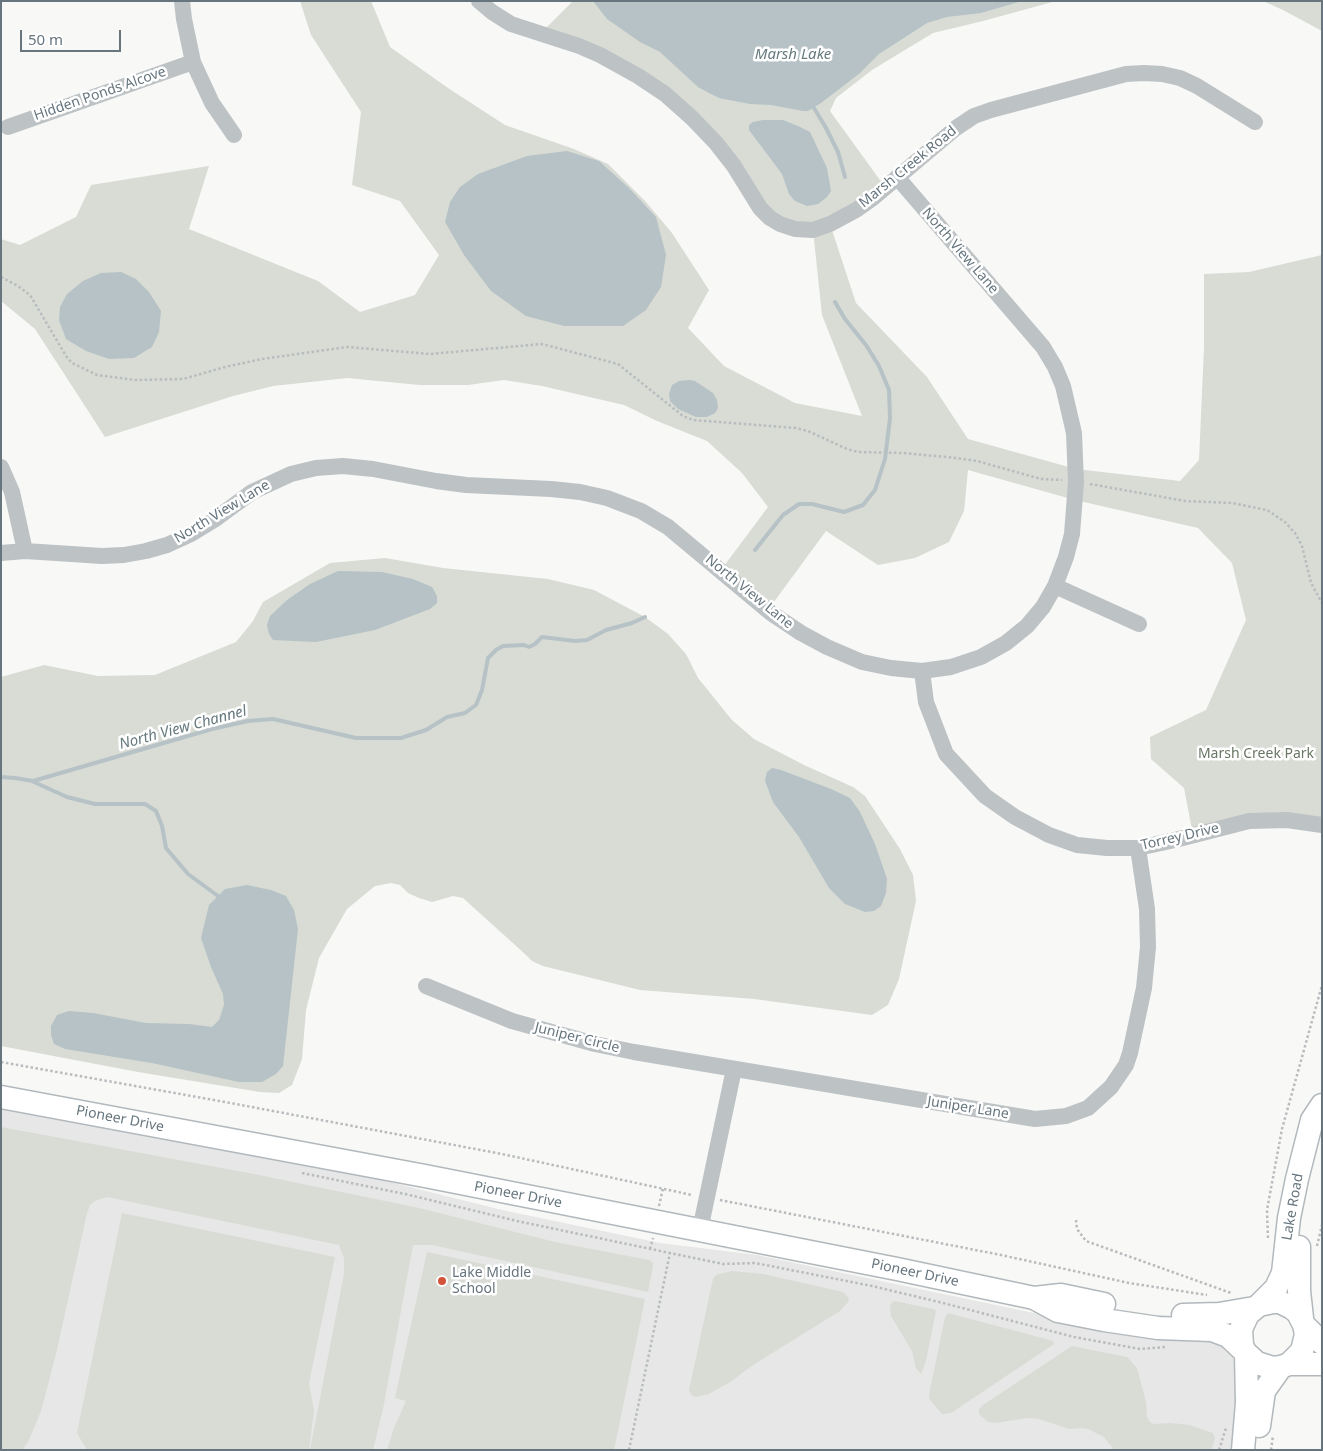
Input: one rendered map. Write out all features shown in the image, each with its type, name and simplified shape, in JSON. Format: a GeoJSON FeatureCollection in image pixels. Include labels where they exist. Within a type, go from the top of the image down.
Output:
{"type":"FeatureCollection","features":[{"type":"Feature","properties":{"kind":"street"},"geometry":{"type":"LineString","coordinates":[[182,1],[193,62],[212,103],[234,135]]}},
{"type":"Feature","properties":{"kind":"street","name":"Marsh Creek Road"},"geometry":{"type":"LineString","coordinates":[[480,1],[510,24],[579,46],[600,55],[638,76],[665,94],[716,143],[734,166],[760,208],[770,218],[794,229],[813,230],[830,224],[873,198],[956,128],[974,116],[1126,74],[1144,72],[1180,78],[1197,86],[1255,122]]}},
{"type":"Feature","properties":{"kind":"street","name":"Hidden Ponds Alcove"},"geometry":{"type":"LineString","coordinates":[[8,127],[193,62]]}},
{"type":"Feature","properties":{"kind":"street","name":"North View Lane"},"geometry":{"type":"LineString","coordinates":[[1,553],[25,551],[102,556],[146,551],[191,534],[214,520],[252,492],[291,474],[316,468],[343,466],[373,469],[466,485],[551,489],[580,492],[607,498],[641,511],[668,527],[772,613],[801,633],[862,662],[891,668],[922,671],[951,667],[981,656],[1006,643],[1027,626],[1043,607],[1055,586],[1072,534],[1076,482],[1074,433],[1063,386],[1055,367],[1043,348],[898,177]]}},
{"type":"Feature","properties":{"kind":"street"},"geometry":{"type":"LineString","coordinates":[[1,467],[12,492],[25,551]]}},
{"type":"Feature","properties":{"kind":"street"},"geometry":{"type":"LineString","coordinates":[[1055,586],[1139,624]]}},
{"type":"Feature","properties":{"kind":"street","name":"Torrey Drive"},"geometry":{"type":"LineString","coordinates":[[922,671],[926,702],[946,754],[985,796],[1015,817],[1049,835],[1077,845],[1107,848],[1138,848],[1249,821],[1287,820],[1322,825]]}},
{"type":"Feature","properties":{"kind":"street","name":"Juniper Lane"},"geometry":{"type":"LineString","coordinates":[[734,1070],[1035,1119],[1066,1116],[1088,1108],[1112,1087],[1126,1065],[1144,988],[1148,927],[1145,889],[1138,848]]}},
{"type":"Feature","properties":{"kind":"street","name":"Juniper Circle"},"geometry":{"type":"LineString","coordinates":[[426,986],[512,1021],[553,1033],[634,1052],[734,1070]]}},
{"type":"Feature","properties":{"kind":"street"},"geometry":{"type":"LineString","coordinates":[[700,1230],[734,1070]]}},
{"type":"Feature","properties":{"kind":"street","name":"Pioneer Drive"},"geometry":{"type":"LineString","coordinates":[[1,1097],[700,1230],[1034,1298],[1058,1311],[1123,1324],[1217,1331],[1228,1336],[1246,1353]]}},
{"type":"Feature","properties":{"kind":"street","name":"Lake Road"},"geometry":{"type":"LineString","coordinates":[[1257,1306],[1276,1288],[1284,1272],[1289,1218],[1297,1179],[1312,1120],[1322,1106]]}},
{"type":"Feature","properties":{"kind":"street","name":"Lake Road"},"geometry":{"type":"LineString","coordinates":[[1303,1322],[1298,1281],[1300,1238],[1322,1141]]}},
{"type":"Feature","properties":{"kind":"street","name":"Pioneer Drive"},"geometry":{"type":"LineString","coordinates":[[1034,1298],[1061,1295],[1133,1310],[1176,1315],[1219,1314],[1257,1306]]}},
{"type":"Feature","properties":{"kind":"street"},"geometry":{"type":"LineString","coordinates":[[1322,1343],[1303,1322],[1298,1313],[1286,1304],[1273,1302],[1257,1306],[1243,1321],[1241,1329],[1242,1345],[1246,1353],[1257,1364],[1264,1366],[1322,1364]]}},
{"type":"Feature","properties":{"kind":"street"},"geometry":{"type":"LineString","coordinates":[[1257,1450],[1264,1391],[1285,1365],[1302,1351],[1306,1334],[1303,1322]]}},
{"type":"Feature","properties":{"kind":"street"},"geometry":{"type":"LineString","coordinates":[[1243,1450],[1247,1403],[1246,1353]]}},
{"type":"Feature","properties":{"kind":"path"},"geometry":{"type":"LineString","coordinates":[[1,277],[30,295],[72,363],[97,375],[135,380],[182,379],[262,359],[347,347],[430,354],[542,344],[618,364],[683,416],[693,420],[796,428],[808,431],[848,449],[872,453],[904,453],[977,461],[1042,479],[1076,482],[1185,501],[1232,503],[1266,510],[1285,522],[1295,532],[1302,546],[1311,583],[1322,603]]}},
{"type":"Feature","properties":{"kind":"path"},"geometry":{"type":"LineString","coordinates":[[1269,1243],[1267,1210],[1270,1184],[1282,1130],[1322,985]]}},
{"type":"Feature","properties":{"kind":"path"},"geometry":{"type":"LineString","coordinates":[[1,1062],[492,1152],[694,1195]]}},
{"type":"Feature","properties":{"kind":"path"},"geometry":{"type":"LineString","coordinates":[[298,1172],[405,1194],[517,1221],[723,1264],[755,1263],[880,1288]]}},
{"type":"Feature","properties":{"kind":"path"},"geometry":{"type":"LineString","coordinates":[[725,1201],[1001,1255],[1129,1283],[1215,1296]]}},
{"type":"Feature","properties":{"kind":"path"},"geometry":{"type":"LineString","coordinates":[[1076,1220],[1077,1229],[1086,1241],[1237,1296],[1228,1296]]}},
{"type":"Feature","properties":{"kind":"path"},"geometry":{"type":"LineString","coordinates":[[628,1450],[670,1253]]}},
{"type":"Feature","properties":{"kind":"shaded area","name":"Lake Middle School"},"geometry":{"type":"Polygon","coordinates":[[[1,1107],[386,1181],[502,1210],[660,1243],[757,1255],[1096,1326],[1208,1334],[1237,1357],[1238,1450],[1,1450],[1,1107]]]}},
{"type":"Feature","properties":{"kind":"green space","name":"Marsh Creek Park"},"geometry":{"type":"Polygon","coordinates":[[[300,1],[371,1],[390,47],[448,88],[505,125],[574,149],[608,164],[645,201],[672,233],[709,290],[688,328],[724,366],[795,403],[862,416],[822,315],[813,230],[780,224],[665,94],[540,34],[573,1],[1056,1],[933,33],[872,70],[836,98],[830,111],[885,187],[830,224],[856,303],[927,377],[968,439],[1076,469],[1180,481],[1199,460],[1204,348],[1204,274],[1249,272],[1322,255],[1322,825],[1287,820],[1193,835],[1184,788],[1151,759],[1150,737],[1206,710],[1246,620],[1232,563],[1198,528],[1075,500],[968,470],[964,511],[949,542],[915,558],[878,565],[826,531],[768,610],[721,570],[768,507],[742,473],[707,441],[657,421],[624,405],[542,386],[504,380],[468,385],[420,385],[347,378],[273,386],[233,396],[105,437],[35,329],[1,301],[1,239],[20,245],[76,217],[91,185],[209,166],[189,229],[318,281],[360,312],[415,295],[439,255],[400,201],[352,185],[361,112],[311,35],[300,1]]]}},
{"type":"Feature","properties":{"kind":"green space"},"geometry":{"type":"Polygon","coordinates":[[[1263,1],[1322,1],[1322,31],[1283,10],[1263,1]]]}},
{"type":"Feature","properties":{"kind":"green space"},"geometry":{"type":"Polygon","coordinates":[[[385,558],[443,568],[548,579],[594,590],[645,617],[668,634],[686,654],[698,678],[732,720],[754,739],[804,765],[853,787],[865,796],[900,849],[913,875],[916,901],[899,979],[888,1005],[872,1015],[754,999],[640,990],[543,966],[532,961],[463,898],[453,896],[432,902],[408,893],[400,885],[391,883],[375,886],[347,909],[319,958],[306,1010],[302,1059],[292,1085],[279,1093],[260,1092],[138,1072],[1,1046],[1,677],[44,665],[98,676],[155,675],[236,642],[253,621],[263,602],[330,563],[385,558]]]}},
{"type":"Feature","properties":{"kind":"green space"},"geometry":{"type":"Polygon","coordinates":[[[1,1127],[254,1174],[419,1208],[555,1242],[649,1260],[653,1263],[653,1266],[648,1292],[432,1245],[413,1245],[383,1409],[373,1450],[310,1450],[344,1274],[344,1258],[339,1245],[107,1197],[90,1205],[87,1213],[56,1354],[41,1411],[28,1442],[22,1450],[1,1450],[1,1127]]]}},
{"type":"Feature","properties":{"kind":"green space"},"geometry":{"type":"Polygon","coordinates":[[[122,1213],[335,1257],[309,1383],[314,1411],[309,1450],[87,1450],[77,1433],[122,1213]]]}},
{"type":"Feature","properties":{"kind":"green space"},"geometry":{"type":"Polygon","coordinates":[[[427,1252],[645,1299],[614,1450],[387,1450],[406,1401],[395,1398],[427,1252]]]}},
{"type":"Feature","properties":{"kind":"green space"},"geometry":{"type":"Polygon","coordinates":[[[732,1271],[763,1274],[843,1292],[849,1298],[840,1311],[753,1365],[730,1382],[709,1394],[695,1397],[689,1390],[713,1279],[716,1275],[732,1271]]]}},
{"type":"Feature","properties":{"kind":"green space"},"geometry":{"type":"Polygon","coordinates":[[[894,1301],[936,1311],[926,1361],[921,1374],[916,1368],[912,1351],[891,1316],[890,1305],[894,1301]]]}},
{"type":"Feature","properties":{"kind":"green space"},"geometry":{"type":"Polygon","coordinates":[[[948,1313],[1053,1341],[1054,1344],[951,1413],[942,1414],[930,1400],[929,1395],[945,1317],[948,1313]]]}},
{"type":"Feature","properties":{"kind":"green space"},"geometry":{"type":"Polygon","coordinates":[[[1072,1346],[1127,1357],[1137,1368],[1146,1402],[1147,1417],[1150,1422],[1153,1424],[1189,1425],[1213,1433],[1215,1438],[1211,1450],[1114,1450],[1104,1437],[1088,1429],[1069,1429],[1039,1419],[1027,1418],[995,1423],[988,1422],[979,1414],[979,1409],[983,1405],[1072,1346]]]}},
{"type":"Feature","properties":{"kind":"water","name":"Marsh Lake"},"geometry":{"type":"Polygon","coordinates":[[[593,1],[1022,1],[981,13],[947,17],[927,23],[879,54],[860,73],[821,103],[808,111],[803,111],[771,105],[750,104],[719,98],[709,93],[698,87],[660,52],[640,42],[607,19],[593,1]]]}},
{"type":"Feature","properties":{"kind":"water"},"geometry":{"type":"Polygon","coordinates":[[[783,120],[810,132],[827,168],[831,191],[818,204],[807,206],[795,201],[789,194],[782,174],[749,130],[749,125],[753,122],[783,120]]]}},
{"type":"Feature","properties":{"kind":"water"},"geometry":{"type":"Polygon","coordinates":[[[567,151],[599,161],[629,188],[656,217],[666,255],[661,287],[646,310],[623,326],[564,326],[526,316],[491,291],[464,255],[445,222],[450,202],[460,187],[478,174],[527,156],[567,151]]]}},
{"type":"Feature","properties":{"kind":"water"},"geometry":{"type":"Polygon","coordinates":[[[121,272],[136,279],[149,292],[161,311],[159,332],[152,347],[134,358],[109,359],[86,351],[66,339],[59,320],[60,307],[67,294],[83,281],[101,273],[121,272]]]}},
{"type":"Feature","properties":{"kind":"water"},"geometry":{"type":"Polygon","coordinates":[[[679,381],[695,381],[713,393],[717,400],[718,408],[715,413],[707,417],[696,417],[678,409],[670,401],[669,394],[672,385],[679,381]]]}},
{"type":"Feature","properties":{"kind":"water"},"geometry":{"type":"Polygon","coordinates":[[[338,571],[382,572],[413,579],[432,587],[437,596],[437,603],[430,609],[375,630],[316,642],[273,640],[267,625],[270,616],[287,600],[310,584],[338,571]]]}},
{"type":"Feature","properties":{"kind":"water"},"geometry":{"type":"Polygon","coordinates":[[[772,768],[831,789],[850,798],[860,812],[875,844],[887,879],[886,893],[881,906],[874,911],[865,912],[845,904],[829,888],[799,837],[773,802],[765,781],[767,772],[772,768]]]}},
{"type":"Feature","properties":{"kind":"water"},"geometry":{"type":"Polygon","coordinates":[[[247,885],[271,890],[286,896],[294,910],[298,929],[283,1066],[276,1074],[262,1082],[239,1082],[152,1063],[65,1049],[54,1044],[51,1026],[57,1015],[69,1011],[93,1013],[146,1023],[189,1024],[212,1027],[219,1020],[224,1005],[223,994],[201,938],[209,905],[225,889],[247,885]]]}},
{"type":"Feature","properties":{"kind":"waterway","name":"North View Channel"},"geometry":{"type":"LineString","coordinates":[[814,108],[838,152],[845,177]]}},
{"type":"Feature","properties":{"kind":"waterway","name":"North View Channel"},"geometry":{"type":"LineString","coordinates":[[755,550],[783,515],[799,504],[812,504],[844,512],[863,505],[875,490],[885,459],[890,418],[889,390],[879,366],[835,302]]}},
{"type":"Feature","properties":{"kind":"waterway","name":"North View Channel"},"geometry":{"type":"LineString","coordinates":[[1,777],[33,781],[212,729],[248,721],[273,719],[356,738],[401,738],[426,730],[447,717],[465,713],[476,705],[482,690],[488,658],[503,646],[524,645],[529,647],[542,637],[575,641],[587,640],[606,630],[632,623],[645,617]]}},
{"type":"Feature","properties":{"kind":"waterway"},"geometry":{"type":"LineString","coordinates":[[34,782],[67,797],[95,804],[145,804],[156,811],[162,826],[166,848],[188,874],[218,896]]}},
{"type":"Feature","properties":{"kind":"place","name":"Lake Middle School"},"geometry":{"type":"Point","coordinates":[442,1281]}}]}
